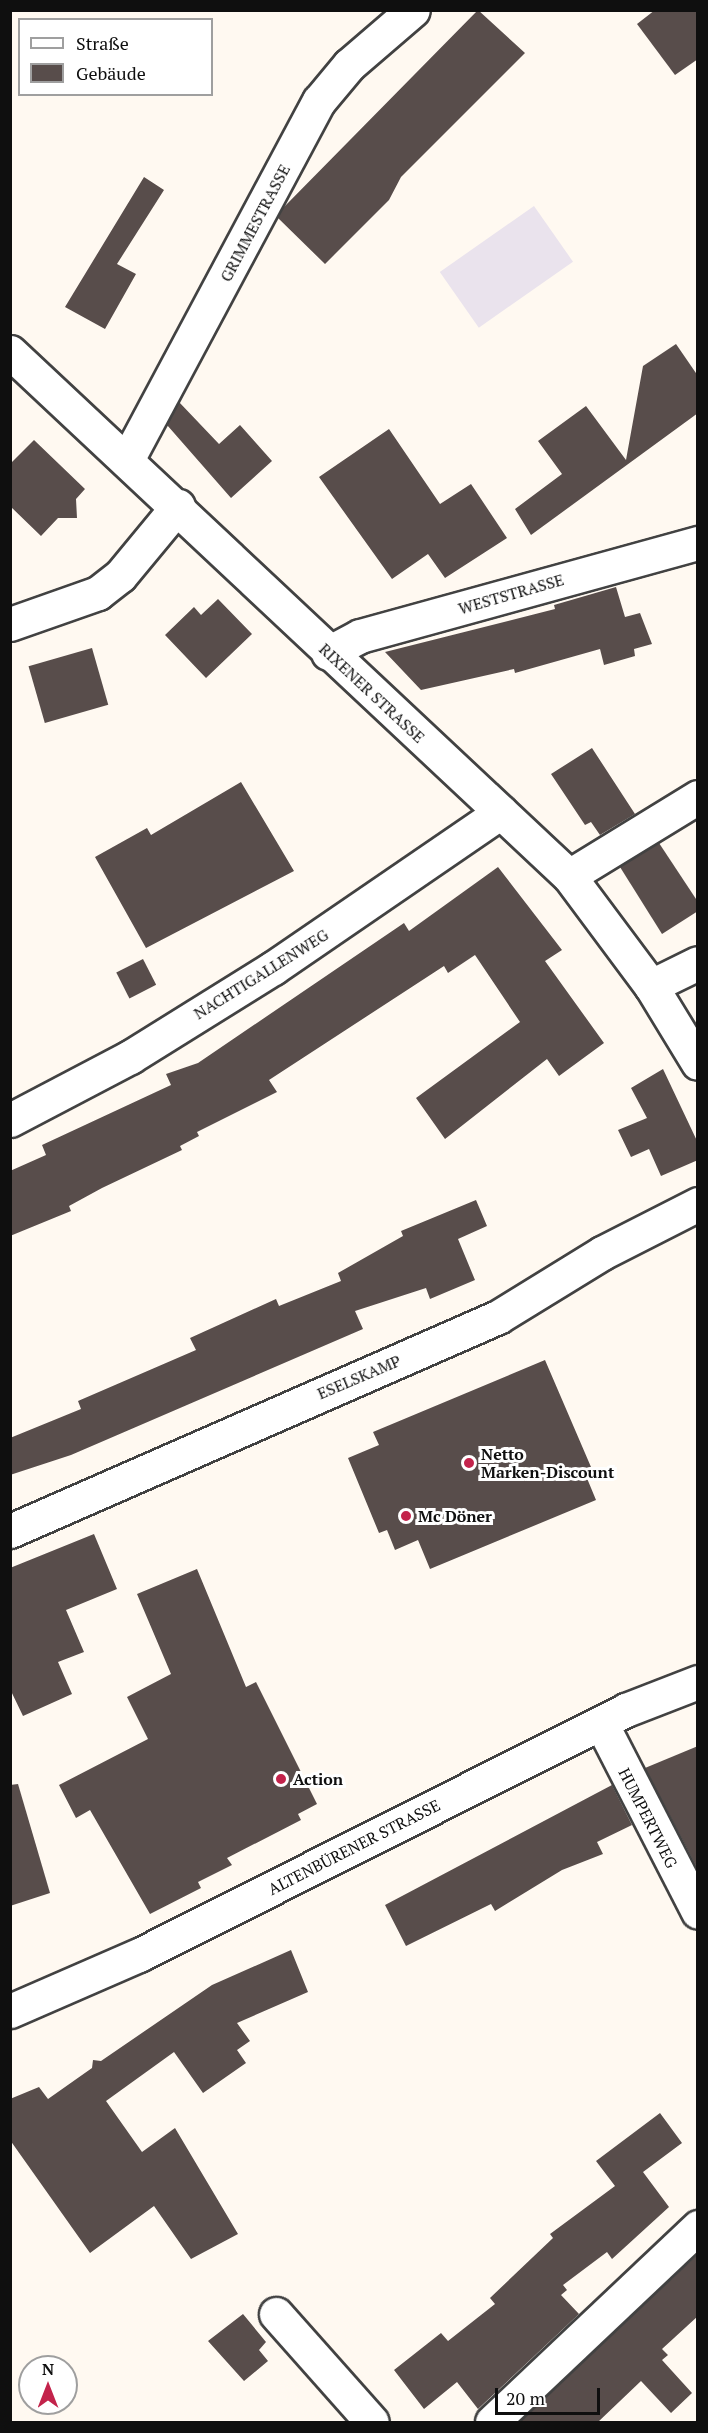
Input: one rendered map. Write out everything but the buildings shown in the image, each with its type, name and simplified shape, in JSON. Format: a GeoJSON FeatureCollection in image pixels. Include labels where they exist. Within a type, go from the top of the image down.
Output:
{"type":"FeatureCollection","features":[{"type":"Feature","properties":{"kind":"street","name":"GRIMMESTRASSE"},"geometry":{"type":"LineString","coordinates":[[127,460],[319,101],[350,65],[413,10]]}},
{"type":"Feature","properties":{"kind":"street","name":"RIXENER STRASSE"},"geometry":{"type":"LineString","coordinates":[[10,352],[178,506],[328,653],[569,876],[651,986],[698,1063]]}},
{"type":"Feature","properties":{"kind":"street"},"geometry":{"type":"LineString","coordinates":[[10,624],[98,593],[120,576],[178,506]]}},
{"type":"Feature","properties":{"kind":"street","name":"WESTSTRASSE"},"geometry":{"type":"LineString","coordinates":[[328,653],[360,636],[698,543]]}},
{"type":"Feature","properties":{"kind":"street"},"geometry":{"type":"LineString","coordinates":[[569,876],[698,797]]}},
{"type":"Feature","properties":{"kind":"street","name":"NACHTIGALLENWEG"},"geometry":{"type":"LineString","coordinates":[[10,1120],[130,1057],[263,974],[501,812]]}},
{"type":"Feature","properties":{"kind":"street"},"geometry":{"type":"LineString","coordinates":[[651,986],[698,963]]}},
{"type":"Feature","properties":{"kind":"street","name":"ESELSKAMP"},"geometry":{"type":"LineString","coordinates":[[10,1531],[498,1317],[602,1253],[698,1204]]}},
{"type":"Feature","properties":{"kind":"street","name":"ALTENBÜRENER STRASSE"},"geometry":{"type":"LineString","coordinates":[[10,2011],[139,1955],[601,1723],[698,1682]]}},
{"type":"Feature","properties":{"kind":"street","name":"HUMPERTWEG"},"geometry":{"type":"LineString","coordinates":[[601,1723],[698,1912]]}},
{"type":"Feature","properties":{"kind":"street"},"geometry":{"type":"LineString","coordinates":[[492,2422],[698,2227]]}},
{"type":"Feature","properties":{"kind":"street"},"geometry":{"type":"LineString","coordinates":[[276,2314],[372,2422]]}},
{"type":"Feature","properties":{"kind":"shaded area"},"geometry":{"type":"Polygon","coordinates":[[[534,206],[573,262],[479,328],[440,272],[534,206]]]}},
{"type":"Feature","properties":{"kind":"place","name":"Netto Marken-Discount"},"geometry":{"type":"Point","coordinates":[469,1463]}},
{"type":"Feature","properties":{"kind":"place","name":"Mc Döner"},"geometry":{"type":"Point","coordinates":[406,1516]}},
{"type":"Feature","properties":{"kind":"place","name":"Action"},"geometry":{"type":"Point","coordinates":[281,1779]}}]}
